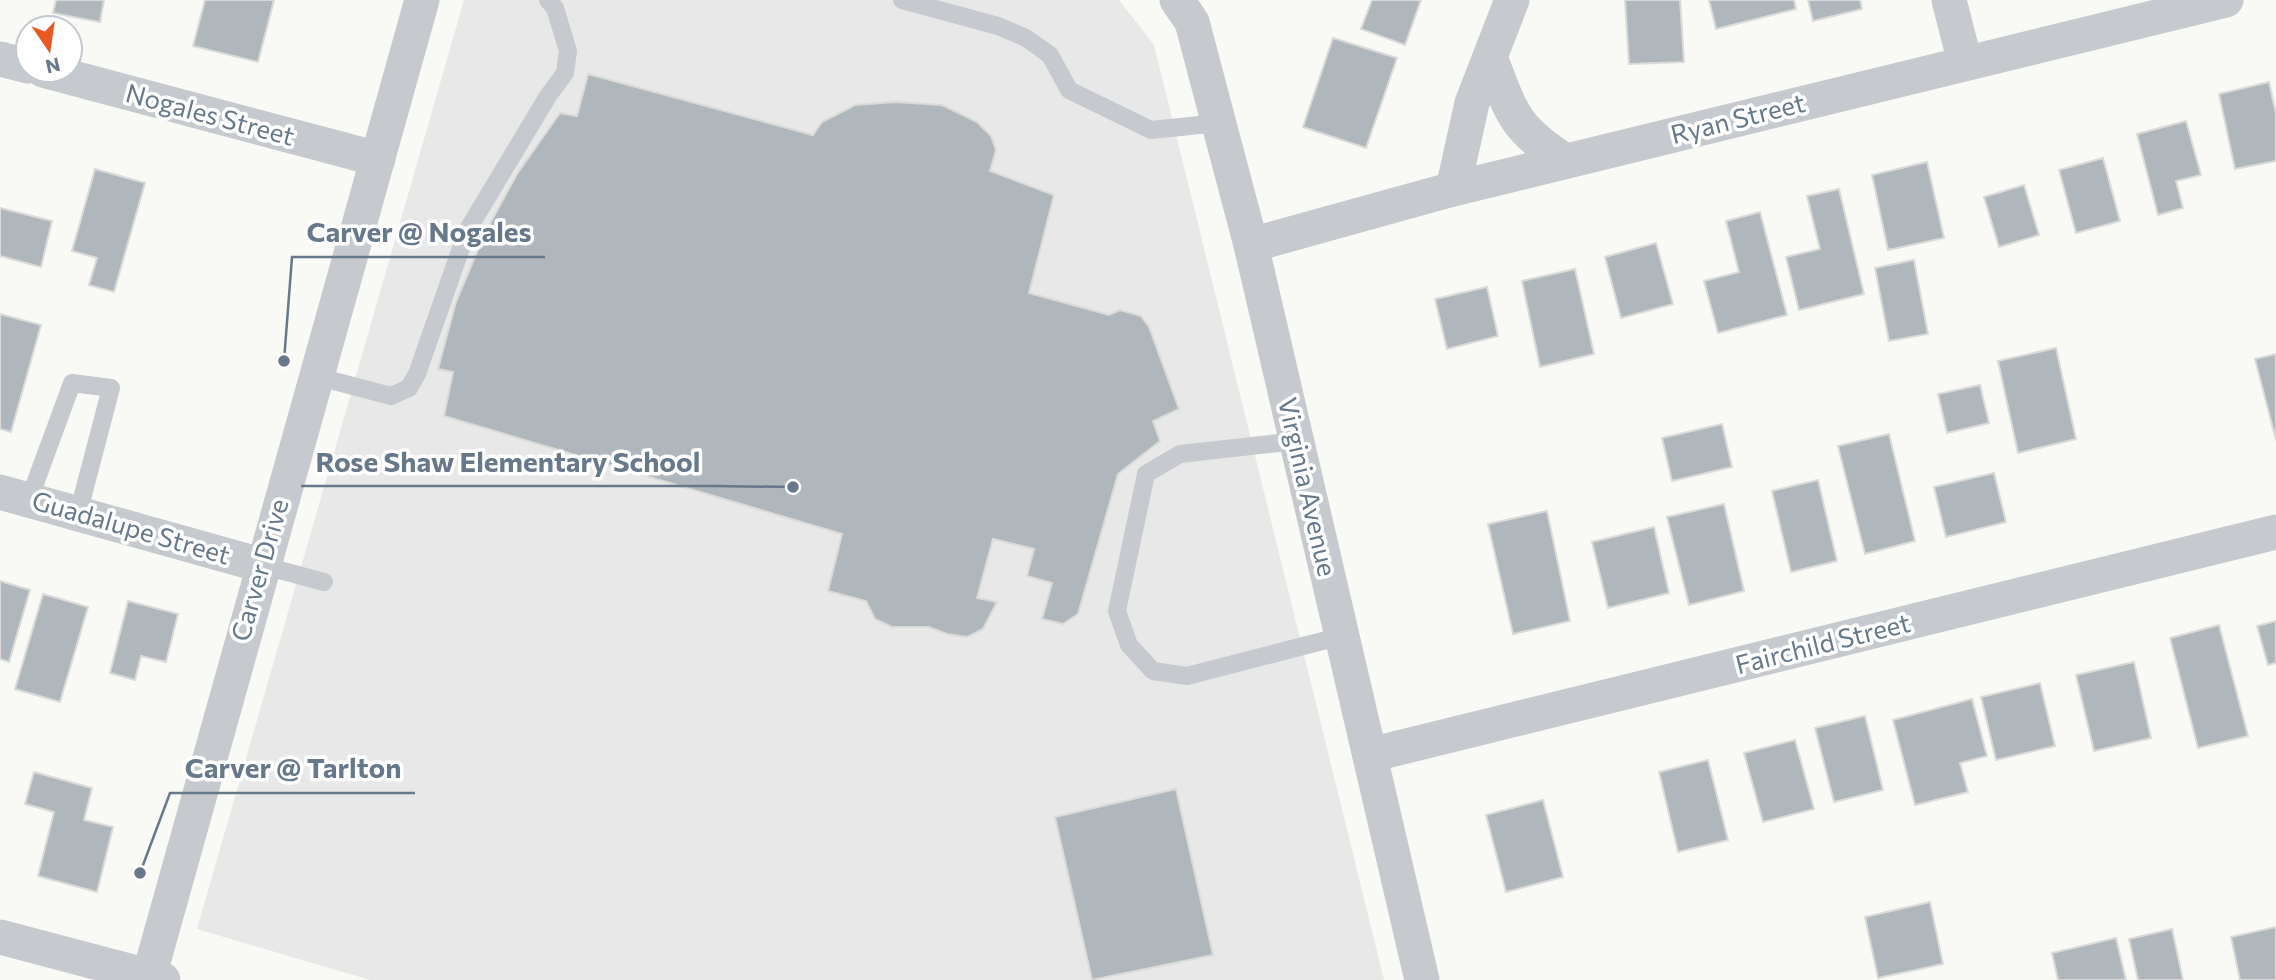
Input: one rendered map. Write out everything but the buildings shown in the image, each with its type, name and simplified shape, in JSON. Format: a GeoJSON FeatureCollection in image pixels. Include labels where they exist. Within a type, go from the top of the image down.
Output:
{"type":"FeatureCollection","features":[{"type":"Feature","properties":{"kind":"street","name":"Carver Drive"},"geometry":{"type":"LineString","coordinates":[[153,979],[261,565],[422,0]]}},
{"type":"Feature","properties":{"kind":"street","name":"Virginia Avenue"},"geometry":{"type":"LineString","coordinates":[[1177,0],[1192,22],[1251,245],[1422,980]]}},
{"type":"Feature","properties":{"kind":"street"},"geometry":{"type":"LineString","coordinates":[[1453,188],[1472,103],[1512,0]]}},
{"type":"Feature","properties":{"kind":"street"},"geometry":{"type":"LineString","coordinates":[[1949,0],[1965,63]]}},
{"type":"Feature","properties":{"kind":"street","name":"Ryan Street"},"geometry":{"type":"LineString","coordinates":[[1251,245],[1453,188],[2226,0]]}},
{"type":"Feature","properties":{"kind":"street"},"geometry":{"type":"LineString","coordinates":[[1490,57],[1517,122],[1534,140],[1565,161]]}},
{"type":"Feature","properties":{"kind":"street","name":"Nogales Street"},"geometry":{"type":"LineString","coordinates":[[84,81],[378,159]]}},
{"type":"Feature","properties":{"kind":"street","name":"Guadalupe Street"},"geometry":{"type":"LineString","coordinates":[[15,496],[261,565]]}},
{"type":"Feature","properties":{"kind":"street","name":"Fairchild Street"},"geometry":{"type":"LineString","coordinates":[[1370,755],[2276,532]]}},
{"type":"Feature","properties":{"kind":"street"},"geometry":{"type":"LineString","coordinates":[[0,937],[153,979]]}},
{"type":"Feature","properties":{"kind":"lane"},"geometry":{"type":"LineString","coordinates":[[315,376],[391,396],[409,388],[417,374],[467,231],[548,96],[565,73],[568,51],[555,9],[548,0]]}},
{"type":"Feature","properties":{"kind":"lane"},"geometry":{"type":"LineString","coordinates":[[902,0],[922,3],[998,26],[1026,38],[1049,55],[1069,90],[1151,130],[1219,123]]}},
{"type":"Feature","properties":{"kind":"lane"},"geometry":{"type":"LineString","coordinates":[[15,496],[72,383],[111,388],[78,514]]}},
{"type":"Feature","properties":{"kind":"lane"},"geometry":{"type":"LineString","coordinates":[[1296,441],[1180,454],[1146,474],[1117,611],[1129,645],[1153,671],[1187,676],[1342,636]]}},
{"type":"Feature","properties":{"kind":"lane"},"geometry":{"type":"LineString","coordinates":[[261,565],[324,582]]}},
{"type":"Feature","properties":{"kind":"shaded area"},"geometry":{"type":"Polygon","coordinates":[[[464,0],[1119,0],[1154,45],[1384,980],[370,980],[197,929],[464,0]]]}},
{"type":"Feature","properties":{"kind":"place","name":"Carver @ Nogales"},"geometry":{"type":"Point","coordinates":[284,361]}},
{"type":"Feature","properties":{"kind":"place","name":"Rose Shaw Elementary School"},"geometry":{"type":"Point","coordinates":[793,487]}},
{"type":"Feature","properties":{"kind":"place","name":"Carver @ Tarlton"},"geometry":{"type":"Point","coordinates":[140,873]}}]}
